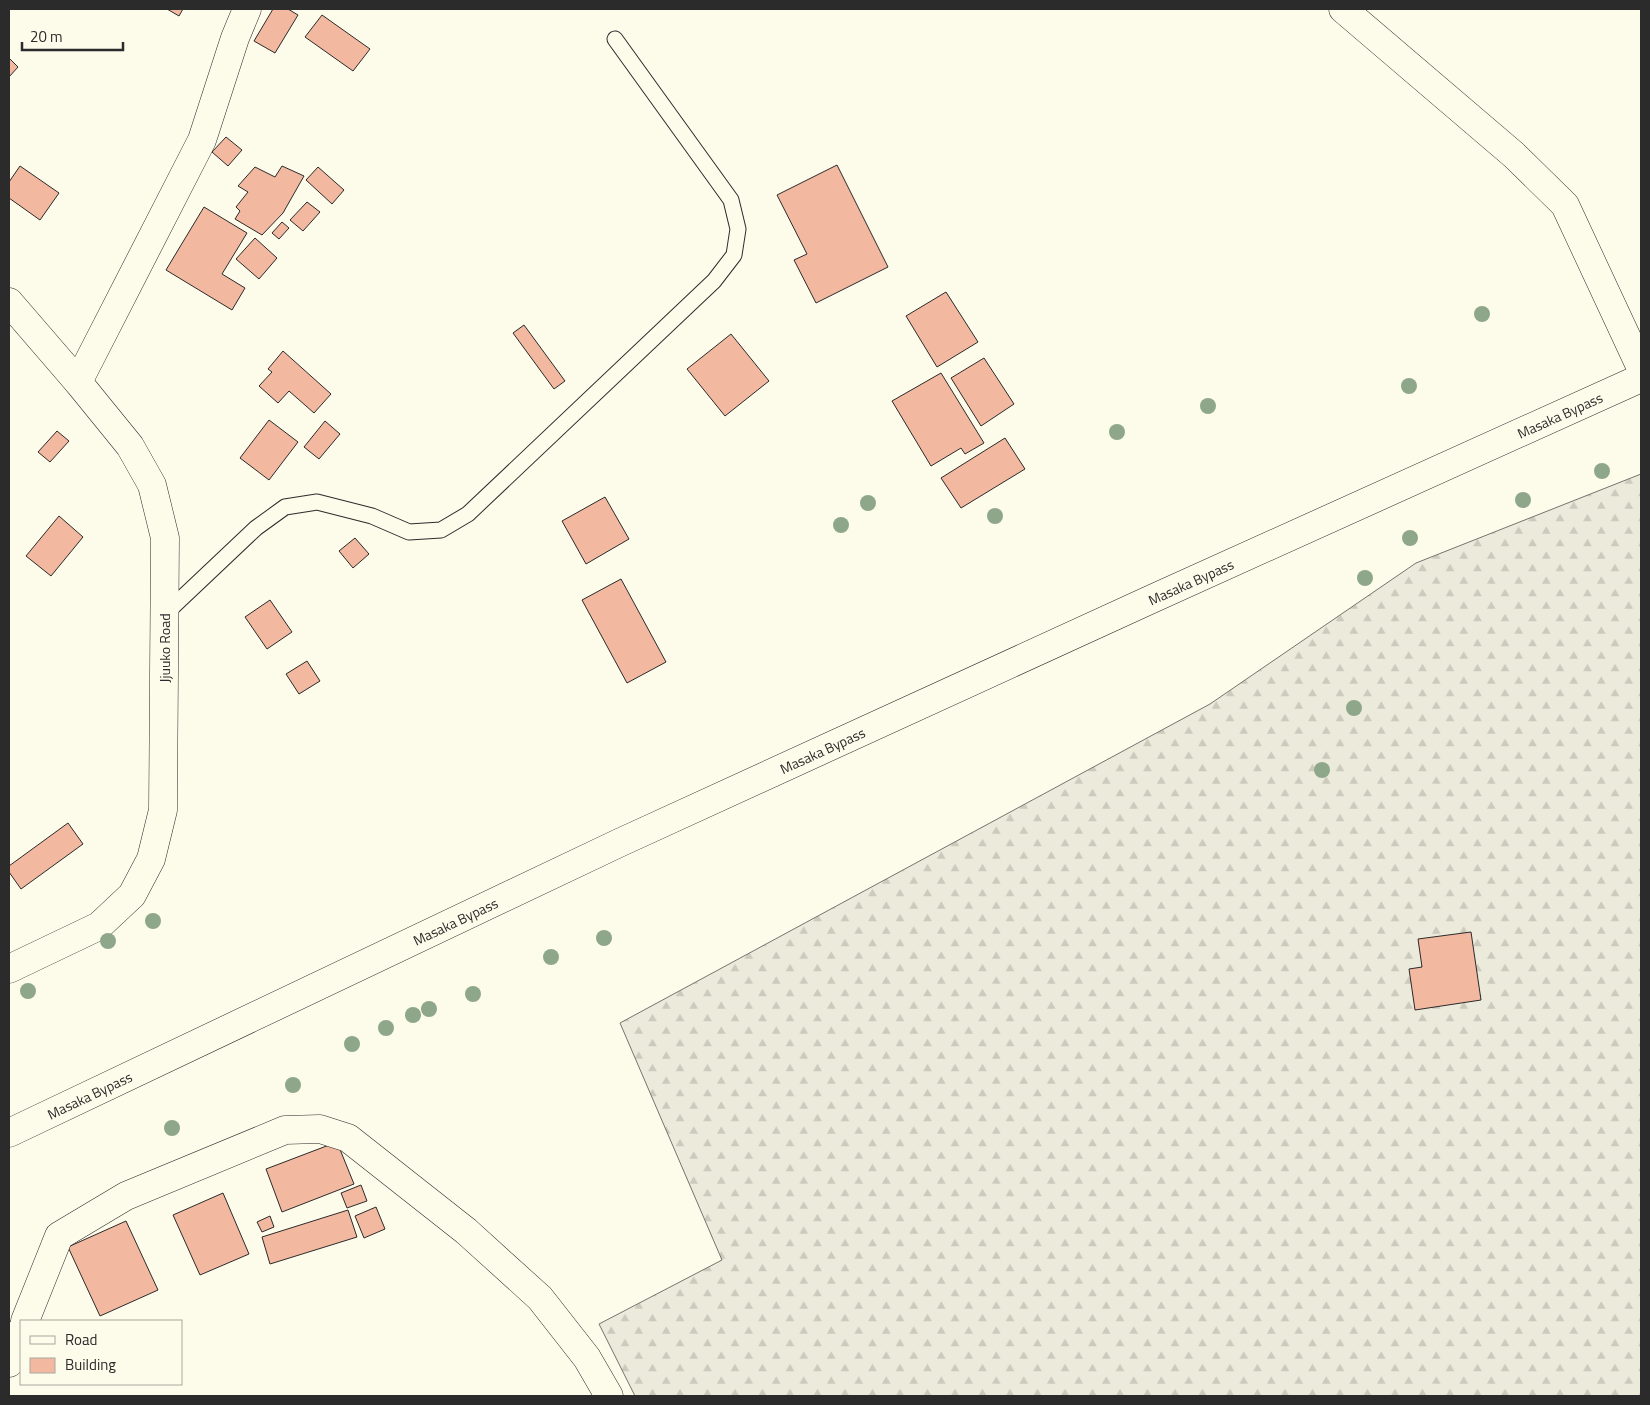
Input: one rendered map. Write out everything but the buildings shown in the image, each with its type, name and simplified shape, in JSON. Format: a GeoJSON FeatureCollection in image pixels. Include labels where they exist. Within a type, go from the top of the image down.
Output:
{"type":"FeatureCollection","features":[{"type":"Feature","properties":{"kind":"main road"},"geometry":{"type":"LineString","coordinates":[[78,382],[202,140],[235,38],[248,9]]}},
{"type":"Feature","properties":{"kind":"main road"},"geometry":{"type":"LineString","coordinates":[[1343,9],[1514,155],[1566,206],[1641,368]]}},
{"type":"Feature","properties":{"kind":"main road","name":"Jjuuko Road"},"geometry":{"type":"LineString","coordinates":[[9,302],[130,446],[152,485],[165,538],[163,810],[151,859],[132,895],[99,926],[9,970]]}},
{"type":"Feature","properties":{"kind":"main road","name":"Masaka Bypass"},"geometry":{"type":"LineString","coordinates":[[9,1133],[619,843],[1641,378]]}},
{"type":"Feature","properties":{"kind":"main road"},"geometry":{"type":"LineString","coordinates":[[25,1320],[59,1236],[126,1196],[214,1159],[285,1130],[320,1129],[348,1138],[466,1231],[540,1298],[587,1358],[608,1396]]}},
{"type":"Feature","properties":{"kind":"main road"},"geometry":{"type":"LineString","coordinates":[[9,1363],[20,1335]]}},
{"type":"Feature","properties":{"kind":"lane"},"geometry":{"type":"LineString","coordinates":[[164,614],[256,528],[285,507],[317,502],[372,516],[409,532],[441,530],[468,514],[714,281],[734,255],[738,229],[731,200],[615,39]]}},
{"type":"Feature","properties":{"kind":"green space"},"geometry":{"type":"Polygon","coordinates":[[[1641,474],[1641,1396],[635,1396],[599,1324],[722,1260],[620,1023],[1210,704],[1416,563],[1641,474]]]}}]}
